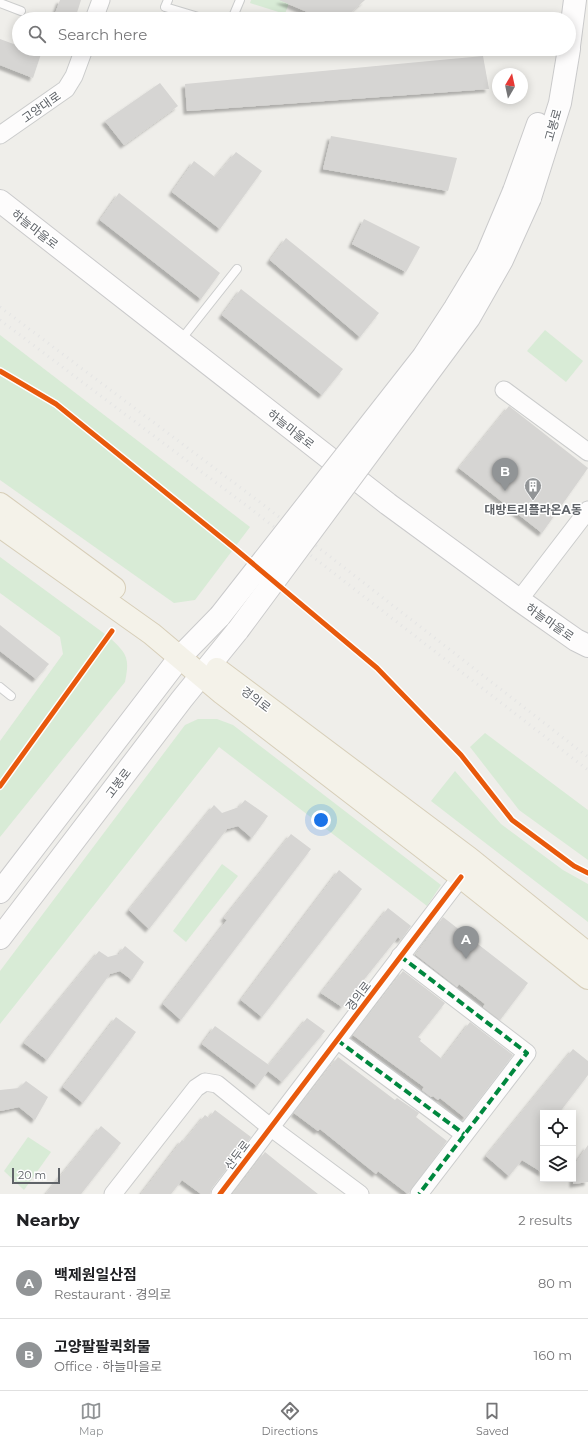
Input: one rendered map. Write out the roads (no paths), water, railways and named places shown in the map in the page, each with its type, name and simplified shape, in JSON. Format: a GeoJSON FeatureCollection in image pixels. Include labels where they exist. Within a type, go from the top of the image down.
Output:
{"type":"FeatureCollection","features":[{"type":"Feature","properties":{"kind":"main road"},"geometry":{"type":"LineString","coordinates":[[562,12],[564,0]]}},
{"type":"Feature","properties":{"kind":"main road"},"geometry":{"type":"LineString","coordinates":[[573,12],[575,0]]}},
{"type":"Feature","properties":{"kind":"main road","name":"고봉로"},"geometry":{"type":"LineString","coordinates":[[0,938],[182,699],[238,630],[469,318],[502,260],[522,195],[546,102],[556,56]]}},
{"type":"Feature","properties":{"kind":"main road","name":"고봉로"},"geometry":{"type":"LineString","coordinates":[[522,195],[560,103],[568,56]]}},
{"type":"Feature","properties":{"kind":"main road"},"geometry":{"type":"LineString","coordinates":[[0,892],[185,652],[220,616],[423,357],[455,308],[522,195]]}},
{"type":"Feature","properties":{"kind":"main road","name":"하늘마을로"},"geometry":{"type":"LineString","coordinates":[[0,201],[388,504],[519,600],[576,640],[588,646]]}},
{"type":"Feature","properties":{"kind":"main road","name":"경의로"},"geometry":{"type":"LineString","coordinates":[[0,504],[588,978]]}},
{"type":"Feature","properties":{"kind":"main road","name":"경의로"},"geometry":{"type":"LineString","coordinates":[[0,526],[152,634],[185,652]]}},
{"type":"Feature","properties":{"kind":"main road","name":"경의로"},"geometry":{"type":"LineString","coordinates":[[207,670],[469,858],[588,954]]}},
{"type":"Feature","properties":{"kind":"street"},"geometry":{"type":"LineString","coordinates":[[97,12],[101,0]]}},
{"type":"Feature","properties":{"kind":"street","name":"고양대로"},"geometry":{"type":"LineString","coordinates":[[0,135],[66,89],[74,76],[81,56]]}},
{"type":"Feature","properties":{"kind":"street"},"geometry":{"type":"LineString","coordinates":[[504,390],[588,452]]}},
{"type":"Feature","properties":{"kind":"street"},"geometry":{"type":"LineString","coordinates":[[519,600],[588,510]]}},
{"type":"Feature","properties":{"kind":"street","name":"경의로"},"geometry":{"type":"LineString","coordinates":[[270,1127],[461,877]]}},
{"type":"Feature","properties":{"kind":"street"},"geometry":{"type":"LineString","coordinates":[[400,956],[527,1053],[418,1194]]}},
{"type":"Feature","properties":{"kind":"street"},"geometry":{"type":"LineString","coordinates":[[337,1040],[464,1134]]}},
{"type":"Feature","properties":{"kind":"street"},"geometry":{"type":"LineString","coordinates":[[113,1194],[196,1088],[205,1082],[217,1084],[270,1127],[360,1194]]}},
{"type":"Feature","properties":{"kind":"street","name":"산두로"},"geometry":{"type":"LineString","coordinates":[[220,1194],[270,1127]]}},
{"type":"Feature","properties":{"kind":"lane"},"geometry":{"type":"LineString","coordinates":[[168,0],[165,7],[182,12]]}},
{"type":"Feature","properties":{"kind":"lane"},"geometry":{"type":"LineString","coordinates":[[235,12],[240,0]]}},
{"type":"Feature","properties":{"kind":"lane"},"geometry":{"type":"LineString","coordinates":[[0,2],[21,11]]}},
{"type":"Feature","properties":{"kind":"lane"},"geometry":{"type":"LineString","coordinates":[[179,341],[237,269]]}},
{"type":"Feature","properties":{"kind":"lane"},"geometry":{"type":"LineString","coordinates":[[0,687],[11,696]]}},
{"type":"Feature","properties":{"kind":"railway"},"geometry":{"type":"LineString","coordinates":[[0,307],[261,503],[588,757]]}},
{"type":"Feature","properties":{"kind":"railway"},"geometry":{"type":"LineString","coordinates":[[0,320],[251,509],[588,770]]}},
{"type":"Feature","properties":{"kind":"place","name":"고양팔팔퀵화물"},"geometry":{"type":"Point","coordinates":[505,491]}},
{"type":"Feature","properties":{"kind":"place","name":"대방트리플라온A동"},"geometry":{"type":"Point","coordinates":[533,501]}},
{"type":"Feature","properties":{"kind":"place","name":"백제원일산점"},"geometry":{"type":"Point","coordinates":[466,959]}}]}
